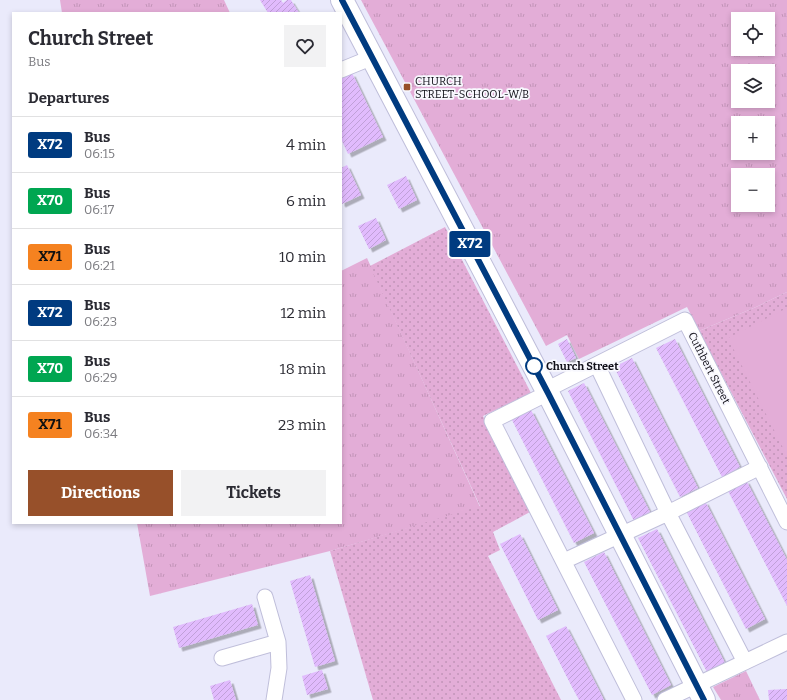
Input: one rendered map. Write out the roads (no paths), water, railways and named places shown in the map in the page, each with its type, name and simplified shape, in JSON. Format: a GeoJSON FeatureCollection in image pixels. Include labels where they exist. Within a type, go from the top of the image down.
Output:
{"type":"FeatureCollection","features":[{"type":"Feature","properties":{"kind":"highway"},"geometry":{"type":"LineString","coordinates":[[342,0],[547,392],[700,693]]}},
{"type":"Feature","properties":{"kind":"street"},"geometry":{"type":"LineString","coordinates":[[342,70],[373,57]]}},
{"type":"Feature","properties":{"kind":"street","name":"Cuthbert Street"},"geometry":{"type":"LineString","coordinates":[[564,561],[492,421],[685,320],[787,522]]}},
{"type":"Feature","properties":{"kind":"street"},"geometry":{"type":"LineString","coordinates":[[597,365],[668,513],[745,662]]}},
{"type":"Feature","properties":{"kind":"street"},"geometry":{"type":"LineString","coordinates":[[634,700],[564,561],[621,536],[760,467]]}},
{"type":"Feature","properties":{"kind":"street"},"geometry":{"type":"LineString","coordinates":[[265,597],[278,642],[279,668],[274,700]]}},
{"type":"Feature","properties":{"kind":"street"},"geometry":{"type":"LineString","coordinates":[[222,658],[278,642]]}},
{"type":"Feature","properties":{"kind":"street"},"geometry":{"type":"LineString","coordinates":[[665,700],[700,693],[745,662],[787,642]]}},
{"type":"Feature","properties":{"kind":"place","name":"CHURCH STREET-SCHOOL-W/B"},"geometry":{"type":"Point","coordinates":[407,87]}},
{"type":"Feature","properties":{"kind":"place","name":"Church Street"},"geometry":{"type":"Point","coordinates":[534,366]}}]}
